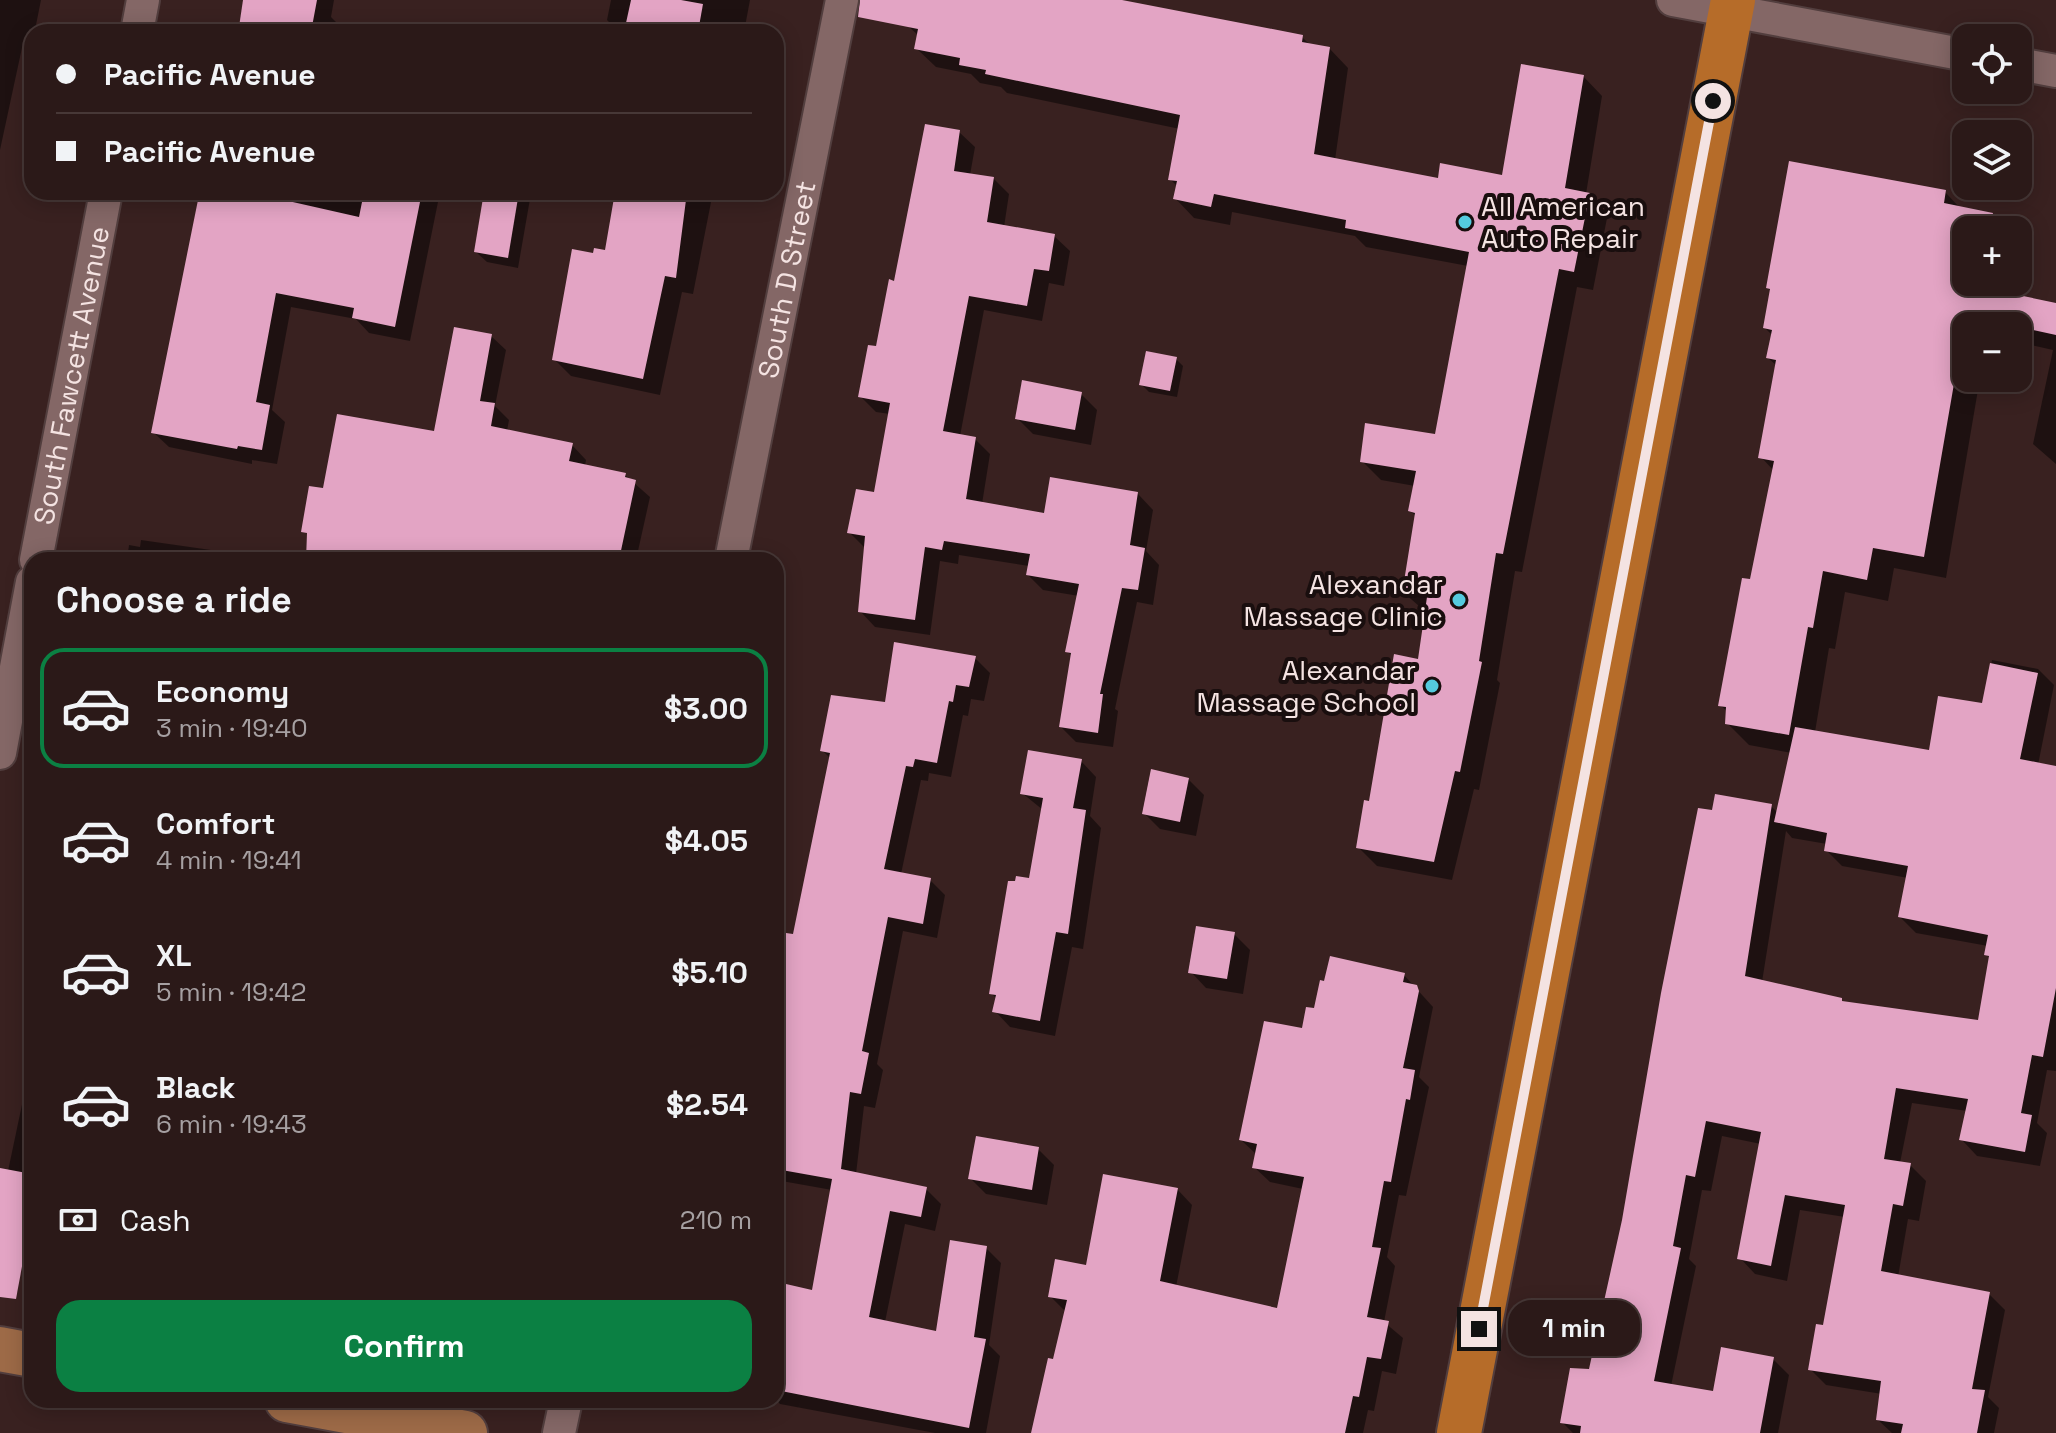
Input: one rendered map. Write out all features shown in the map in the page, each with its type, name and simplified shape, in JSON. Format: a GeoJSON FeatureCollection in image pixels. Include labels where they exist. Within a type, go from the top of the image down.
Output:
{"type":"FeatureCollection","features":[{"type":"Feature","properties":{"kind":"main road"},"geometry":{"type":"LineString","coordinates":[[1459,1433],[1732,5]]}},
{"type":"Feature","properties":{"kind":"street"},"geometry":{"type":"LineString","coordinates":[[138,24],[143,0]]}},
{"type":"Feature","properties":{"kind":"street","name":"South D Street"},"geometry":{"type":"LineString","coordinates":[[733,552],[842,0]]}},
{"type":"Feature","properties":{"kind":"street"},"geometry":{"type":"LineString","coordinates":[[1673,0],[1732,5],[1952,52]]}},
{"type":"Feature","properties":{"kind":"street"},"geometry":{"type":"LineString","coordinates":[[2032,67],[2056,71]]}},
{"type":"Feature","properties":{"kind":"street","name":"South Fawcett Avenue"},"geometry":{"type":"LineString","coordinates":[[38,552],[104,200]]}},
{"type":"Feature","properties":{"kind":"street"},"geometry":{"type":"LineString","coordinates":[[0,753],[24,625]]}},
{"type":"Feature","properties":{"kind":"street"},"geometry":{"type":"LineString","coordinates":[[0,1349],[24,1354]]}},
{"type":"Feature","properties":{"kind":"street"},"geometry":{"type":"LineString","coordinates":[[330,1408],[465,1433]]}},
{"type":"Feature","properties":{"kind":"street"},"geometry":{"type":"LineString","coordinates":[[559,1433],[564,1408]]}},
{"type":"Feature","properties":{"kind":"building"},"geometry":{"type":"Polygon","coordinates":[[[243,0],[317,0],[312,24],[239,24],[243,0]]]}},
{"type":"Feature","properties":{"kind":"building"},"geometry":{"type":"Polygon","coordinates":[[[631,0],[681,0],[703,4],[699,24],[626,24],[631,0]]]}},
{"type":"Feature","properties":{"kind":"building"},"geometry":{"type":"Polygon","coordinates":[[[860,0],[1122,0],[1303,35],[1302,42],[1330,47],[1314,154],[1438,178],[1440,163],[1502,175],[1521,64],[1584,75],[1565,188],[1590,193],[1574,272],[1559,269],[1503,554],[1496,553],[1479,661],[1482,662],[1460,772],[1455,771],[1434,862],[1356,848],[1364,800],[1369,801],[1394,654],[1418,659],[1427,597],[1402,594],[1415,513],[1408,511],[1416,471],[1360,462],[1365,423],[1435,434],[1469,252],[1345,228],[1346,220],[1214,194],[1211,207],[1173,199],[1177,181],[1168,180],[1180,115],[985,74],[986,70],[959,65],[960,58],[914,49],[918,29],[858,17],[860,0]]]}},
{"type":"Feature","properties":{"kind":"building"},"geometry":{"type":"Polygon","coordinates":[[[925,124],[960,130],[954,171],[994,177],[987,222],[1055,234],[1049,271],[1034,269],[1027,306],[969,296],[943,431],[976,437],[966,499],[1044,513],[1050,477],[1138,492],[1130,545],[1145,548],[1138,590],[1122,588],[1100,694],[1103,694],[1098,733],[1059,727],[1071,653],[1065,652],[1079,584],[1026,575],[1030,554],[944,541],[942,550],[925,547],[915,620],[858,612],[865,536],[847,533],[856,489],[874,492],[890,403],[858,397],[868,345],[876,346],[889,279],[894,281],[925,124]]]}},
{"type":"Feature","properties":{"kind":"building"},"geometry":{"type":"Polygon","coordinates":[[[1789,161],[1946,190],[1944,203],[1993,213],[1992,216],[1952,216],[1952,296],[2023,296],[2056,303],[2056,335],[2032,330],[2032,312],[1952,312],[1953,392],[1924,557],[1873,548],[1867,580],[1823,571],[1813,628],[1808,627],[1789,735],[1725,724],[1726,707],[1718,706],[1742,578],[1750,579],[1774,461],[1758,458],[1776,360],[1766,358],[1772,330],[1763,328],[1770,289],[1766,288],[1789,161]]]}},
{"type":"Feature","properties":{"kind":"building"},"geometry":{"type":"Polygon","coordinates":[[[198,200],[284,200],[359,217],[362,200],[420,200],[395,327],[352,318],[354,308],[276,293],[256,402],[270,405],[262,450],[238,446],[237,449],[151,433],[198,200]]]}},
{"type":"Feature","properties":{"kind":"building"},"geometry":{"type":"Polygon","coordinates":[[[483,200],[518,200],[508,258],[474,252],[483,200]]]}},
{"type":"Feature","properties":{"kind":"building"},"geometry":{"type":"Polygon","coordinates":[[[614,200],[686,200],[676,278],[665,276],[643,379],[552,360],[572,249],[593,253],[594,248],[605,250],[614,200]]]}},
{"type":"Feature","properties":{"kind":"building"},"geometry":{"type":"Polygon","coordinates":[[[454,327],[492,334],[480,401],[495,403],[491,426],[573,443],[569,461],[626,473],[625,477],[636,480],[621,552],[306,552],[307,533],[301,532],[309,486],[323,488],[337,414],[434,431],[454,327]]]}},
{"type":"Feature","properties":{"kind":"building"},"geometry":{"type":"Polygon","coordinates":[[[1146,351],[1177,357],[1170,391],[1139,385],[1146,351]]]}},
{"type":"Feature","properties":{"kind":"building"},"geometry":{"type":"Polygon","coordinates":[[[1022,380],[1082,392],[1075,430],[1015,419],[1022,380]]]}},
{"type":"Feature","properties":{"kind":"building"},"geometry":{"type":"Polygon","coordinates":[[[894,642],[976,656],[969,687],[956,685],[953,702],[949,701],[937,763],[915,759],[913,767],[906,766],[884,869],[931,878],[923,924],[888,917],[862,1051],[869,1053],[861,1094],[850,1092],[841,1169],[927,1187],[921,1217],[890,1211],[869,1317],[936,1331],[950,1240],[987,1246],[974,1337],[986,1339],[969,1428],[784,1392],[786,1284],[812,1290],[832,1179],[784,1170],[784,943],[786,933],[793,934],[830,753],[820,751],[831,695],[885,702],[894,642]]]}},
{"type":"Feature","properties":{"kind":"building"},"geometry":{"type":"Polygon","coordinates":[[[1990,663],[2038,673],[2020,759],[2056,766],[2056,988],[2043,1057],[2032,1055],[2021,1113],[2032,1115],[2025,1152],[1959,1140],[1968,1099],[1896,1088],[1884,1159],[1911,1163],[1903,1206],[1893,1204],[1881,1271],[1990,1292],[1972,1389],[1985,1390],[1977,1433],[1901,1433],[1903,1424],[1876,1420],[1881,1381],[1808,1370],[1816,1324],[1823,1325],[1845,1205],[1785,1195],[1771,1266],[1737,1259],[1761,1132],[1706,1121],[1695,1177],[1686,1175],[1673,1246],[1681,1248],[1654,1381],[1713,1391],[1721,1347],[1774,1357],[1760,1433],[1580,1433],[1581,1426],[1560,1423],[1570,1368],[1589,1369],[1622,1220],[1661,993],[1698,808],[1712,810],[1715,794],[1772,804],[1745,976],[1842,998],[1842,1001],[1978,1020],[1989,956],[1984,955],[1988,935],[1898,917],[1908,866],[1824,851],[1827,833],[1774,822],[1795,727],[1929,750],[1938,696],[1982,703],[1990,663]]]}},
{"type":"Feature","properties":{"kind":"building"},"geometry":{"type":"Polygon","coordinates":[[[1028,750],[1082,759],[1073,808],[1086,810],[1068,934],[1056,932],[1040,1021],[992,1012],[996,995],[989,994],[1008,881],[1015,881],[1016,876],[1029,878],[1043,798],[1020,794],[1028,750]]]}},
{"type":"Feature","properties":{"kind":"building"},"geometry":{"type":"Polygon","coordinates":[[[1151,769],[1189,778],[1180,822],[1142,814],[1151,769]]]}},
{"type":"Feature","properties":{"kind":"building"},"geometry":{"type":"Polygon","coordinates":[[[1196,926],[1235,932],[1227,979],[1188,973],[1196,926]]]}},
{"type":"Feature","properties":{"kind":"building"},"geometry":{"type":"Polygon","coordinates":[[[1330,956],[1405,973],[1403,982],[1417,985],[1419,991],[1403,1068],[1415,1070],[1410,1100],[1406,1099],[1391,1182],[1384,1181],[1372,1247],[1381,1248],[1367,1317],[1389,1321],[1381,1359],[1367,1357],[1359,1397],[1353,1396],[1345,1433],[1031,1433],[1048,1358],[1053,1359],[1067,1300],[1048,1297],[1055,1259],[1086,1265],[1103,1174],[1178,1188],[1160,1281],[1277,1308],[1304,1177],[1252,1168],[1257,1144],[1239,1140],[1264,1021],[1302,1028],[1306,1007],[1314,1008],[1320,980],[1324,981],[1330,956]]]}},
{"type":"Feature","properties":{"kind":"building"},"geometry":{"type":"Polygon","coordinates":[[[976,1136],[1039,1147],[1032,1190],[968,1179],[976,1136]]]}},
{"type":"Feature","properties":{"kind":"building"},"geometry":{"type":"Polygon","coordinates":[[[0,1168],[24,1172],[24,1256],[16,1299],[0,1297],[0,1168]]]}},
{"type":"Feature","properties":{"kind":"place","name":"All American Auto Repair"},"geometry":{"type":"Point","coordinates":[1465,222]}},
{"type":"Feature","properties":{"kind":"place","name":"Alexandar Massage Clinic"},"geometry":{"type":"Point","coordinates":[1459,600]}},
{"type":"Feature","properties":{"kind":"place","name":"Alexandar Massage School"},"geometry":{"type":"Point","coordinates":[1432,686]}},
{"type":"Feature","properties":{"kind":"route"},"geometry":{"type":"LineString","coordinates":[[1479,1329],[1713,101]]}}]}
